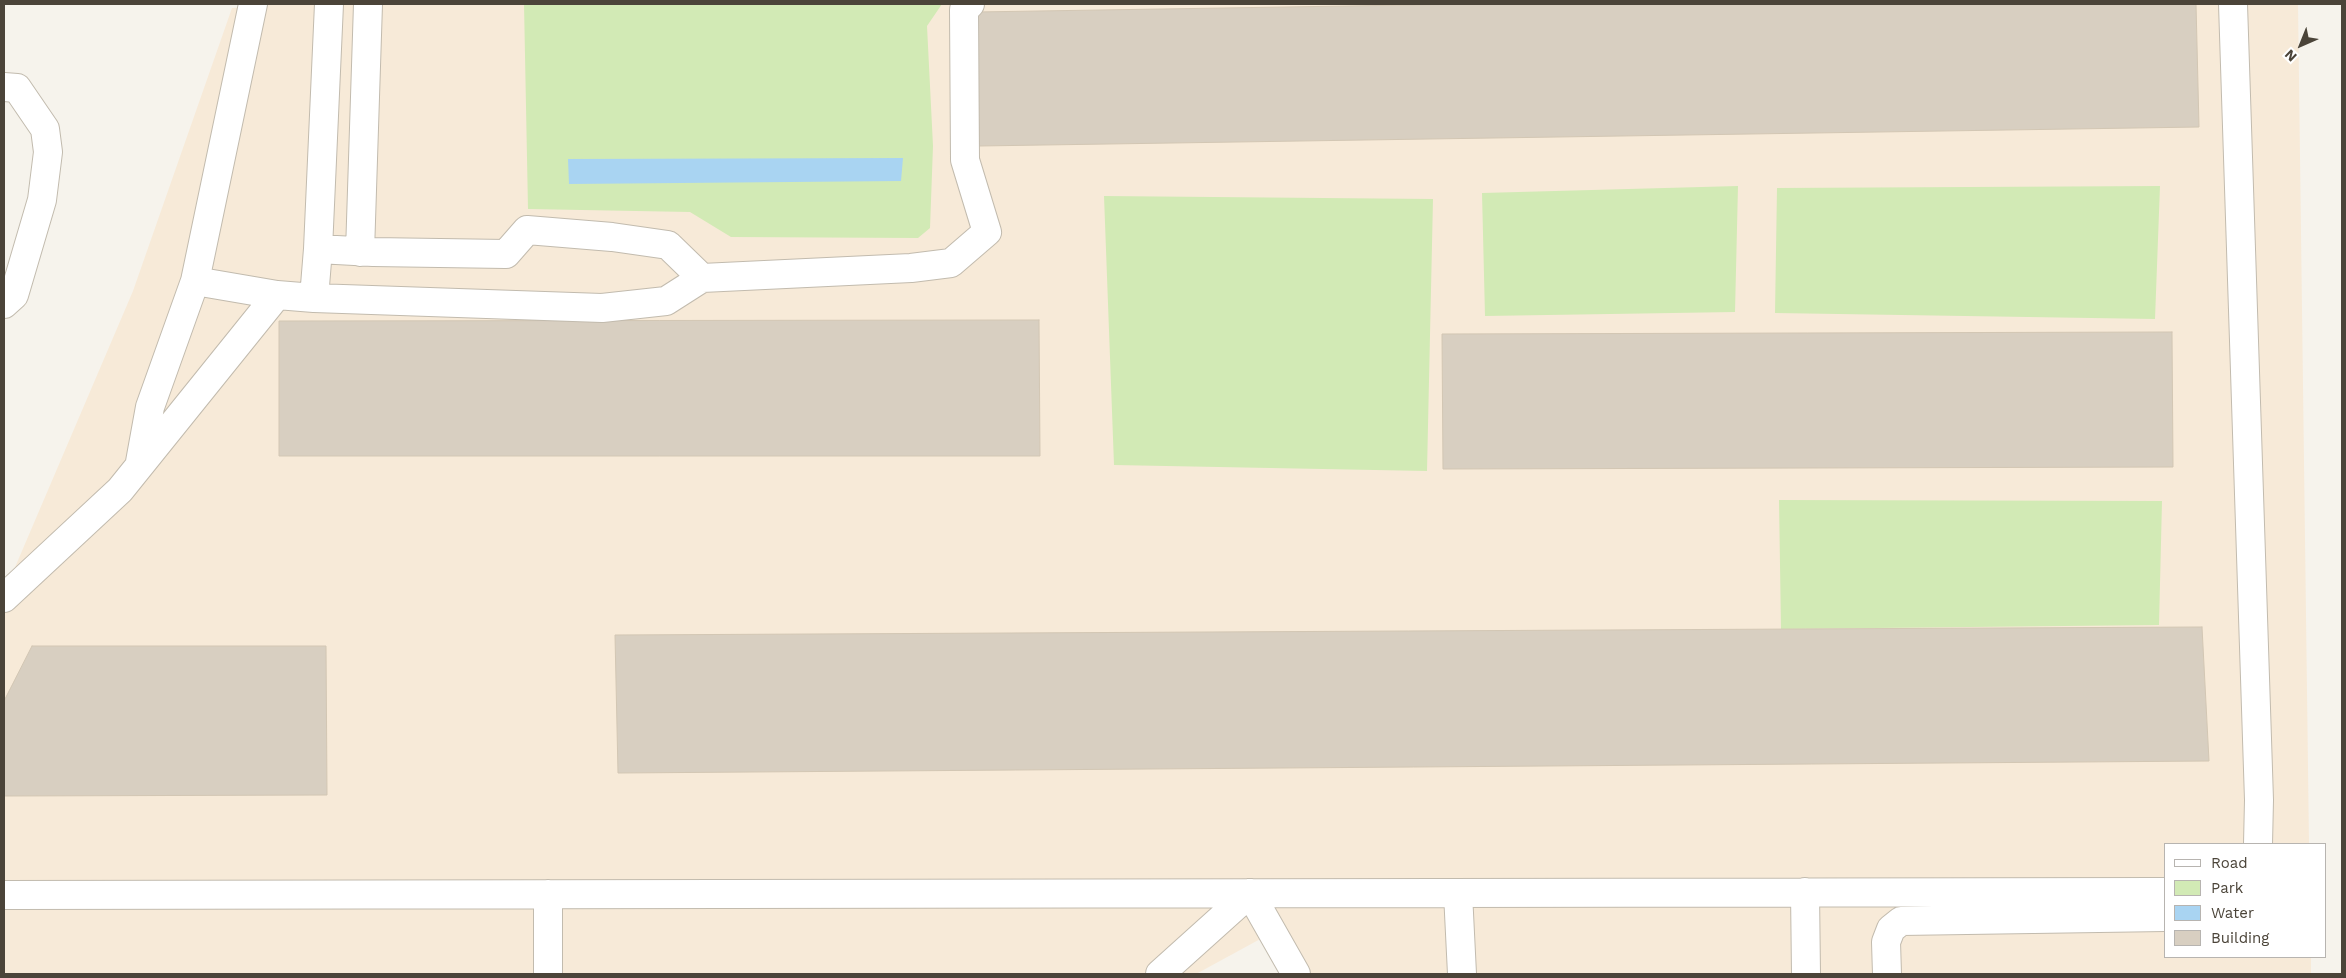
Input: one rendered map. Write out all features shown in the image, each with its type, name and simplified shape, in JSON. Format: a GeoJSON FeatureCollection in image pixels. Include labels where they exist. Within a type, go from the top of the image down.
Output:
{"type":"FeatureCollection","features":[{"type":"Feature","properties":{"kind":"street"},"geometry":{"type":"LineString","coordinates":[[139,466],[150,407],[195,281],[253,4]]}},
{"type":"Feature","properties":{"kind":"street"},"geometry":{"type":"LineString","coordinates":[[314,298],[329,4]]}},
{"type":"Feature","properties":{"kind":"street"},"geometry":{"type":"LineString","coordinates":[[360,252],[368,4]]}},
{"type":"Feature","properties":{"kind":"street"},"geometry":{"type":"LineString","coordinates":[[195,281],[277,295],[314,298],[602,308],[666,301],[702,278],[911,268],[951,262],[987,232],[965,160],[964,10],[970,4]]}},
{"type":"Feature","properties":{"kind":"street"},"geometry":{"type":"LineString","coordinates":[[2233,4],[2259,790],[2258,843]]}},
{"type":"Feature","properties":{"kind":"street"},"geometry":{"type":"LineString","coordinates":[[4,87],[17,88],[45,129],[48,152],[42,200],[34,228],[14,295],[4,304]]}},
{"type":"Feature","properties":{"kind":"street"},"geometry":{"type":"LineString","coordinates":[[318,249],[360,252],[506,254],[527,230],[612,237],[668,245],[702,278]]}},
{"type":"Feature","properties":{"kind":"street"},"geometry":{"type":"LineString","coordinates":[[4,598],[120,490],[277,295]]}},
{"type":"Feature","properties":{"kind":"street"},"geometry":{"type":"LineString","coordinates":[[2275,782],[2278,843]]}},
{"type":"Feature","properties":{"kind":"street"},"geometry":{"type":"LineString","coordinates":[[1458,892],[1462,974]]}},
{"type":"Feature","properties":{"kind":"street"},"geometry":{"type":"LineString","coordinates":[[1806,892],[1806,974]]}},
{"type":"Feature","properties":{"kind":"street"},"geometry":{"type":"LineString","coordinates":[[4,895],[2164,892]]}},
{"type":"Feature","properties":{"kind":"street"},"geometry":{"type":"LineString","coordinates":[[1160,974],[1250,893]]}},
{"type":"Feature","properties":{"kind":"street"},"geometry":{"type":"LineString","coordinates":[[1250,893],[1296,974]]}},
{"type":"Feature","properties":{"kind":"street"},"geometry":{"type":"LineString","coordinates":[[548,894],[548,974]]}},
{"type":"Feature","properties":{"kind":"street"},"geometry":{"type":"LineString","coordinates":[[1887,974],[1886,942],[1891,929],[1902,921],[2164,917]]}},
{"type":"Feature","properties":{"kind":"shaded area"},"geometry":{"type":"Polygon","coordinates":[[[282,4],[2298,4],[2309,843],[2164,843],[2164,958],[2311,958],[2311,974],[1284,974],[1264,937],[1196,974],[4,974],[4,578],[13,572],[133,291],[232,8],[282,4]]]}},
{"type":"Feature","properties":{"kind":"green space"},"geometry":{"type":"Polygon","coordinates":[[[524,4],[942,4],[927,26],[933,146],[930,228],[918,238],[731,237],[690,212],[528,209],[524,4]]]}},
{"type":"Feature","properties":{"kind":"green space"},"geometry":{"type":"Polygon","coordinates":[[[1738,186],[1735,312],[1485,316],[1482,193],[1738,186]]]}},
{"type":"Feature","properties":{"kind":"green space"},"geometry":{"type":"Polygon","coordinates":[[[2160,186],[2155,319],[1775,313],[1777,188],[2160,186]]]}},
{"type":"Feature","properties":{"kind":"green space"},"geometry":{"type":"Polygon","coordinates":[[[1104,196],[1433,199],[1427,471],[1114,465],[1104,196]]]}},
{"type":"Feature","properties":{"kind":"green space"},"geometry":{"type":"Polygon","coordinates":[[[1779,500],[2162,501],[2159,625],[1781,629],[1779,500]]]}},
{"type":"Feature","properties":{"kind":"water"},"geometry":{"type":"Polygon","coordinates":[[[903,158],[901,181],[569,184],[568,159],[903,158]]]}},
{"type":"Feature","properties":{"kind":"building"},"geometry":{"type":"Polygon","coordinates":[[[1470,4],[2196,4],[2199,127],[979,146],[976,12],[1470,4]]]}},
{"type":"Feature","properties":{"kind":"building"},"geometry":{"type":"Polygon","coordinates":[[[1039,320],[1040,456],[279,456],[279,321],[1039,320]]]}},
{"type":"Feature","properties":{"kind":"building"},"geometry":{"type":"Polygon","coordinates":[[[2172,332],[2173,467],[1443,469],[1442,334],[2172,332]]]}},
{"type":"Feature","properties":{"kind":"building"},"geometry":{"type":"Polygon","coordinates":[[[2202,627],[2209,761],[618,773],[615,635],[2202,627]]]}},
{"type":"Feature","properties":{"kind":"building"},"geometry":{"type":"Polygon","coordinates":[[[32,646],[326,646],[327,795],[4,796],[4,701],[32,646]]]}}]}
